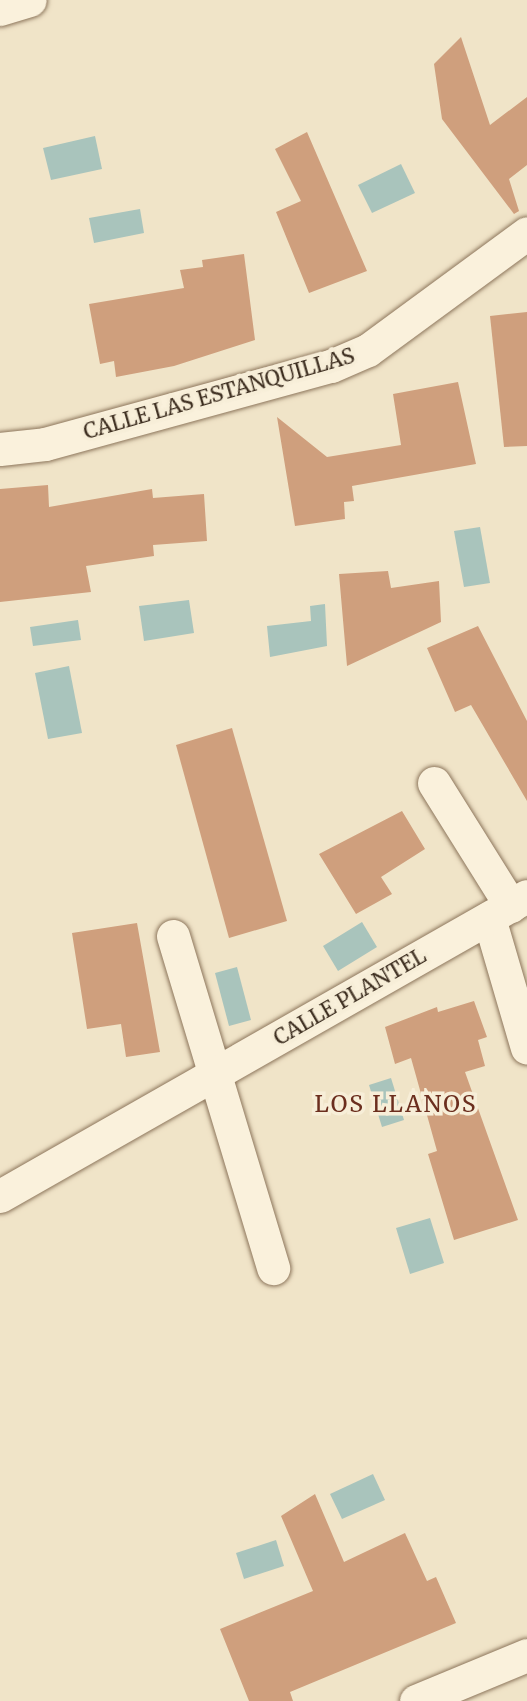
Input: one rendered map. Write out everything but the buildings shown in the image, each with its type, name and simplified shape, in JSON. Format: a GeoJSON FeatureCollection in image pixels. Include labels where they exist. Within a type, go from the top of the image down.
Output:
{"type":"FeatureCollection","features":[{"type":"Feature","properties":{"kind":"street"},"geometry":{"type":"LineString","coordinates":[[0,9],[30,0]]}},
{"type":"Feature","properties":{"kind":"street","name":"CALLE LAS ESTANQUILLAS"},"geometry":{"type":"LineString","coordinates":[[0,449],[45,444],[344,360],[368,350],[527,233]]}},
{"type":"Feature","properties":{"kind":"street"},"geometry":{"type":"LineString","coordinates":[[434,783],[509,906],[527,1048]]}},
{"type":"Feature","properties":{"kind":"street","name":"CALLE PLANTEL"},"geometry":{"type":"LineString","coordinates":[[0,1196],[509,906]]}},
{"type":"Feature","properties":{"kind":"street"},"geometry":{"type":"LineString","coordinates":[[173,936],[211,1076],[273,1268]]}},
{"type":"Feature","properties":{"kind":"street"},"geometry":{"type":"LineString","coordinates":[[416,1701],[527,1655]]}},
{"type":"Feature","properties":{"kind":"water"},"geometry":{"type":"Polygon","coordinates":[[[95,136],[102,169],[51,180],[43,148],[95,136]]]}},
{"type":"Feature","properties":{"kind":"water"},"geometry":{"type":"Polygon","coordinates":[[[401,164],[415,193],[372,213],[358,185],[401,164]]]}},
{"type":"Feature","properties":{"kind":"water"},"geometry":{"type":"Polygon","coordinates":[[[140,209],[144,233],[94,243],[89,218],[140,209]]]}},
{"type":"Feature","properties":{"kind":"water"},"geometry":{"type":"Polygon","coordinates":[[[480,527],[490,583],[464,587],[454,531],[480,527]]]}},
{"type":"Feature","properties":{"kind":"water"},"geometry":{"type":"Polygon","coordinates":[[[189,600],[194,633],[144,641],[139,606],[189,600]]]}},
{"type":"Feature","properties":{"kind":"water"},"geometry":{"type":"Polygon","coordinates":[[[325,604],[327,646],[270,657],[267,626],[311,621],[310,606],[325,604]]]}},
{"type":"Feature","properties":{"kind":"water"},"geometry":{"type":"Polygon","coordinates":[[[78,620],[81,640],[33,646],[30,627],[78,620]]]}},
{"type":"Feature","properties":{"kind":"water"},"geometry":{"type":"Polygon","coordinates":[[[69,666],[82,733],[48,739],[35,673],[69,666]]]}},
{"type":"Feature","properties":{"kind":"water"},"geometry":{"type":"Polygon","coordinates":[[[362,922],[377,947],[338,971],[323,946],[362,922]]]}},
{"type":"Feature","properties":{"kind":"water"},"geometry":{"type":"Polygon","coordinates":[[[237,967],[251,1020],[229,1026],[215,973],[237,967]]]}},
{"type":"Feature","properties":{"kind":"water"},"geometry":{"type":"Polygon","coordinates":[[[391,1078],[404,1120],[382,1127],[369,1085],[391,1078]]]}},
{"type":"Feature","properties":{"kind":"water"},"geometry":{"type":"Polygon","coordinates":[[[430,1218],[444,1263],[410,1274],[396,1228],[430,1218]]]}},
{"type":"Feature","properties":{"kind":"water"},"geometry":{"type":"Polygon","coordinates":[[[373,1474],[385,1500],[342,1519],[330,1494],[373,1474]]]}},
{"type":"Feature","properties":{"kind":"water"},"geometry":{"type":"Polygon","coordinates":[[[276,1540],[284,1566],[244,1579],[236,1553],[276,1540]]]}},
{"type":"Feature","properties":{"kind":"district","name":"LOS LLANOS"},"geometry":{"type":"Point","coordinates":[396,1104]}}]}
